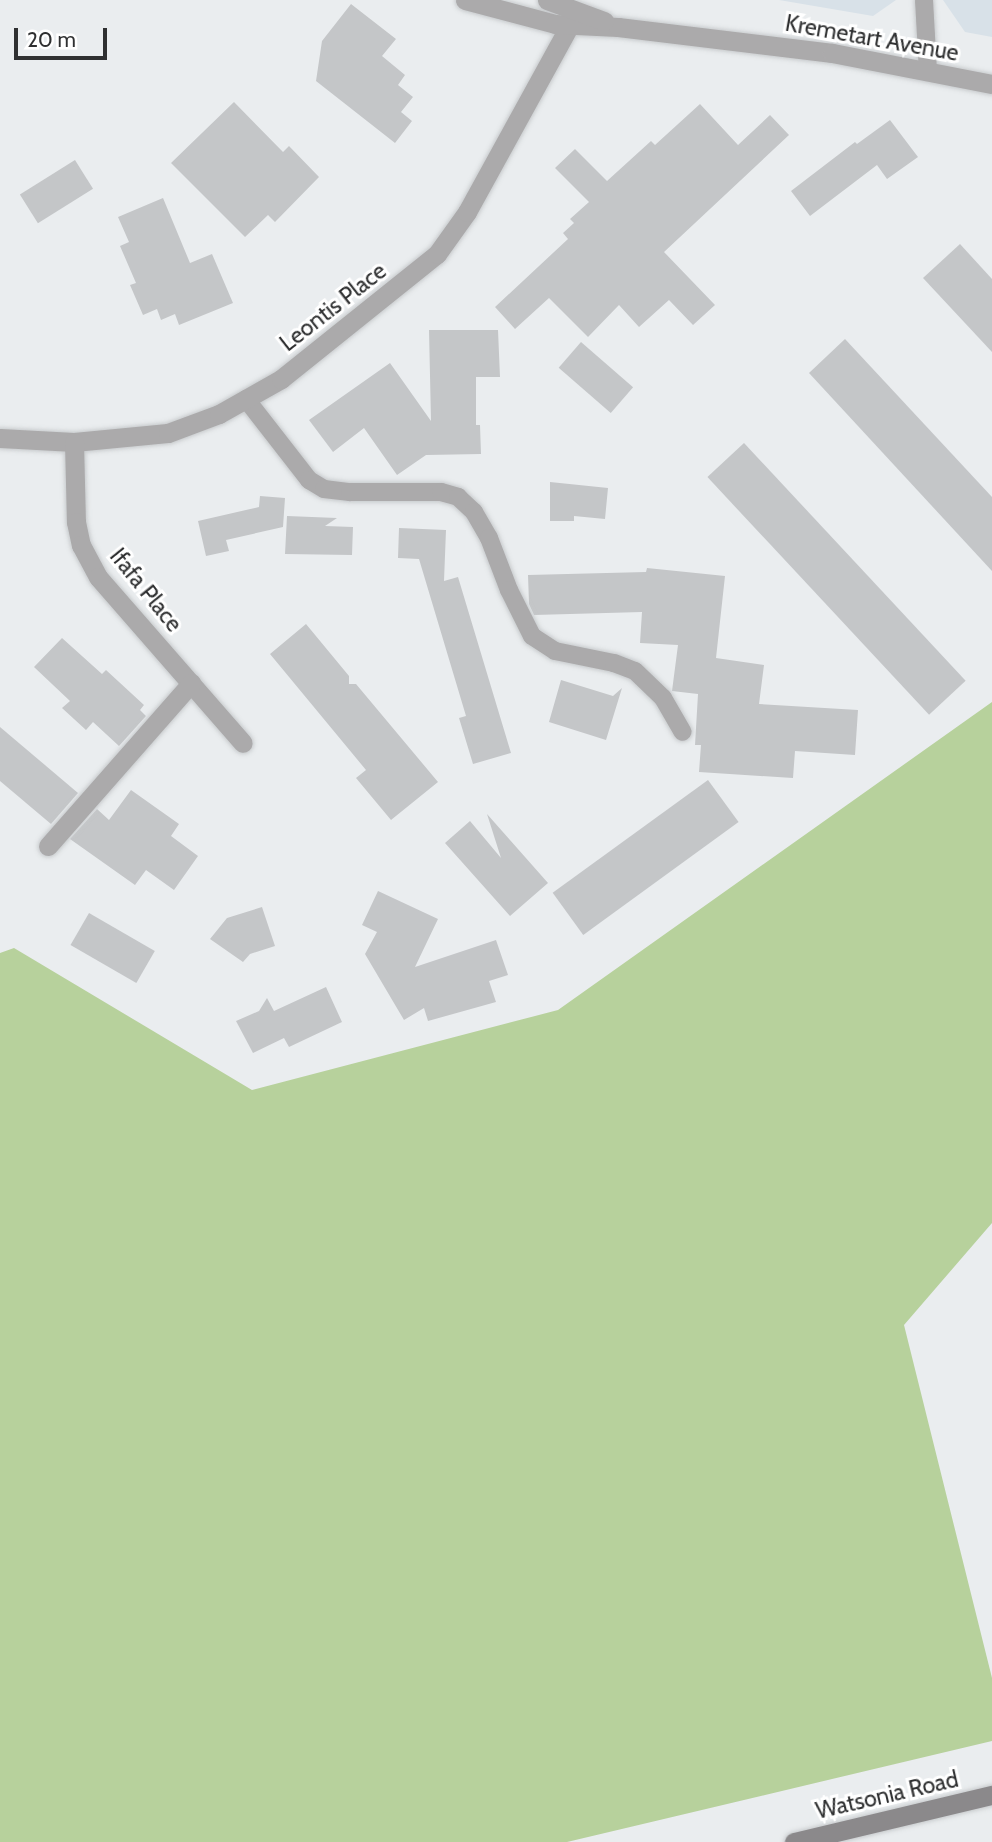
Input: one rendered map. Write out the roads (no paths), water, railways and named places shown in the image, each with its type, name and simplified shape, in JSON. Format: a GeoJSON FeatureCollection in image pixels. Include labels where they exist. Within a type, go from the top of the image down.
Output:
{"type":"FeatureCollection","features":[{"type":"Feature","properties":{"kind":"main road","name":"Watsonia Road"},"geometry":{"type":"LineString","coordinates":[[793,1842],[992,1795]]}},
{"type":"Feature","properties":{"kind":"street","name":"Kremetart Avenue"},"geometry":{"type":"LineString","coordinates":[[465,0],[513,15],[572,17],[618,27],[832,53],[992,84]]}},
{"type":"Feature","properties":{"kind":"street","name":"Kremetart Avenue"},"geometry":{"type":"LineString","coordinates":[[547,0],[572,17]]}},
{"type":"Feature","properties":{"kind":"street","name":"Leontis Place"},"geometry":{"type":"LineString","coordinates":[[0,439],[74,442],[168,433],[219,414],[281,379],[437,254],[467,212],[572,17]]}},
{"type":"Feature","properties":{"kind":"street","name":"Ifafa Place"},"geometry":{"type":"LineString","coordinates":[[74,442],[73,496],[81,545],[98,577],[243,743]]}},
{"type":"Feature","properties":{"kind":"street"},"geometry":{"type":"LineString","coordinates":[[48,846],[191,683]]}},
{"type":"Feature","properties":{"kind":"lane"},"geometry":{"type":"LineString","coordinates":[[924,0],[928,72]]}},
{"type":"Feature","properties":{"kind":"lane"},"geometry":{"type":"LineString","coordinates":[[246,400],[309,480],[324,489],[350,492],[441,492],[458,497],[474,512],[489,538],[509,590],[532,636],[555,651],[614,663],[635,671],[663,698],[683,732]]}}]}
